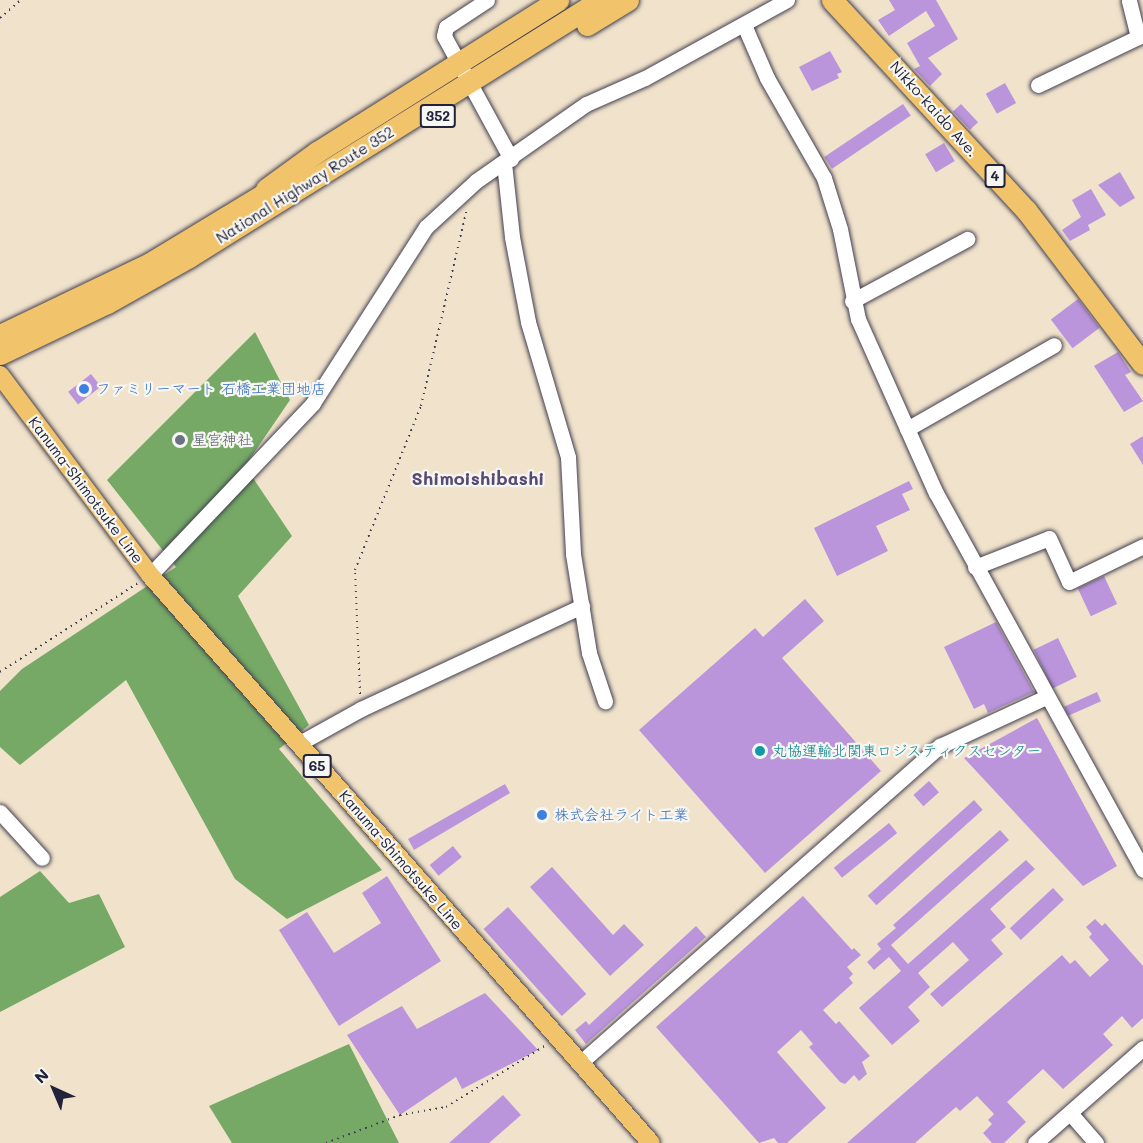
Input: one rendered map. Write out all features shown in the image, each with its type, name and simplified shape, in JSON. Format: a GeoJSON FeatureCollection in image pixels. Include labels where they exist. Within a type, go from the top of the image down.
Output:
{"type":"FeatureCollection","features":[{"type":"Feature","properties":{"kind":"highway","name":"352"},"geometry":{"type":"LineString","coordinates":[[239,218],[326,186],[466,77],[558,0]]}},
{"type":"Feature","properties":{"kind":"highway","name":"352"},"geometry":{"type":"LineString","coordinates":[[239,218],[317,152],[466,77],[628,0]]}},
{"type":"Feature","properties":{"kind":"highway","name":"Nikko-kaido Ave."},"geometry":{"type":"LineString","coordinates":[[832,0],[1026,210],[1143,364]]}},
{"type":"Feature","properties":{"kind":"highway","name":"352"},"geometry":{"type":"LineString","coordinates":[[466,77],[592,1]]}},
{"type":"Feature","properties":{"kind":"highway","name":"National Highway Route 352"},"geometry":{"type":"LineString","coordinates":[[0,354],[107,303],[239,218]]}},
{"type":"Feature","properties":{"kind":"highway","name":"National Highway Route 352"},"geometry":{"type":"LineString","coordinates":[[0,334],[185,251]]}},
{"type":"Feature","properties":{"kind":"main road","name":"Kanuma-Shimotsuke Line"},"geometry":{"type":"LineString","coordinates":[[0,375],[150,575],[651,1143]]}},
{"type":"Feature","properties":{"kind":"street"},"geometry":{"type":"LineString","coordinates":[[487,0],[444,29],[508,161],[512,237],[528,322],[568,457],[573,554],[589,653],[605,701]]}},
{"type":"Feature","properties":{"kind":"street"},"geometry":{"type":"LineString","coordinates":[[150,575],[313,403],[407,253],[426,227],[472,185],[586,104],[744,25],[787,0]]}},
{"type":"Feature","properties":{"kind":"street"},"geometry":{"type":"LineString","coordinates":[[1038,85],[1138,37],[1129,0]]}},
{"type":"Feature","properties":{"kind":"street"},"geometry":{"type":"LineString","coordinates":[[744,25],[767,78],[824,178],[840,229],[852,301],[907,429],[975,567],[1143,870]]}},
{"type":"Feature","properties":{"kind":"street"},"geometry":{"type":"LineString","coordinates":[[852,301],[968,239]]}},
{"type":"Feature","properties":{"kind":"street"},"geometry":{"type":"LineString","coordinates":[[907,429],[1054,345]]}},
{"type":"Feature","properties":{"kind":"street"},"geometry":{"type":"LineString","coordinates":[[975,567],[1049,538],[1069,582],[1143,546]]}},
{"type":"Feature","properties":{"kind":"street"},"geometry":{"type":"LineString","coordinates":[[298,744],[361,709],[582,606]]}},
{"type":"Feature","properties":{"kind":"street"},"geometry":{"type":"LineString","coordinates":[[580,1063],[940,746],[1046,697]]}},
{"type":"Feature","properties":{"kind":"street"},"geometry":{"type":"LineString","coordinates":[[0,812],[42,858]]}},
{"type":"Feature","properties":{"kind":"street"},"geometry":{"type":"LineString","coordinates":[[1035,1143],[1143,1048]]}},
{"type":"Feature","properties":{"kind":"street"},"geometry":{"type":"LineString","coordinates":[[1070,1113],[1096,1143]]}},
{"type":"Feature","properties":{"kind":"path"},"geometry":{"type":"LineString","coordinates":[[0,18],[21,0]]}},
{"type":"Feature","properties":{"kind":"path"},"geometry":{"type":"LineString","coordinates":[[361,709],[355,570],[421,406],[472,185]]}},
{"type":"Feature","properties":{"kind":"path"},"geometry":{"type":"LineString","coordinates":[[0,672],[150,575]]}},
{"type":"Feature","properties":{"kind":"path"},"geometry":{"type":"LineString","coordinates":[[326,1143],[400,1115],[446,1107],[558,1038]]}},
{"type":"Feature","properties":{"kind":"green space"},"geometry":{"type":"Polygon","coordinates":[[[255,332],[290,400],[245,466],[292,536],[238,596],[309,725],[279,749],[382,870],[287,919],[235,879],[126,680],[20,765],[0,747],[0,691],[22,669],[176,567],[107,480],[255,332]]]}},
{"type":"Feature","properties":{"kind":"green space"},"geometry":{"type":"Polygon","coordinates":[[[40,871],[69,903],[99,894],[125,947],[0,1012],[0,897],[40,871]]]}},
{"type":"Feature","properties":{"kind":"green space"},"geometry":{"type":"Polygon","coordinates":[[[349,1044],[399,1143],[232,1143],[209,1106],[349,1044]]]}},
{"type":"Feature","properties":{"kind":"building"},"geometry":{"type":"Polygon","coordinates":[[[889,0],[936,0],[958,39],[928,58],[942,74],[930,86],[914,69],[920,66],[907,43],[935,26],[926,11],[889,36],[878,20],[895,10],[889,0]]]}},
{"type":"Feature","properties":{"kind":"building"},"geometry":{"type":"Polygon","coordinates":[[[830,51],[842,72],[837,74],[839,78],[812,91],[799,67],[830,51]]]}},
{"type":"Feature","properties":{"kind":"building"},"geometry":{"type":"Polygon","coordinates":[[[1005,83],[1016,103],[997,114],[986,94],[1005,83]]]}},
{"type":"Feature","properties":{"kind":"building"},"geometry":{"type":"Polygon","coordinates":[[[903,104],[911,116],[832,169],[824,157],[903,104]]]}},
{"type":"Feature","properties":{"kind":"building"},"geometry":{"type":"Polygon","coordinates":[[[961,104],[978,122],[970,130],[953,112],[961,104]]]}},
{"type":"Feature","properties":{"kind":"building"},"geometry":{"type":"Polygon","coordinates":[[[944,143],[955,161],[936,172],[925,154],[944,143]]]}},
{"type":"Feature","properties":{"kind":"building"},"geometry":{"type":"Polygon","coordinates":[[[1120,172],[1135,198],[1120,207],[1098,185],[1120,172]]]}},
{"type":"Feature","properties":{"kind":"building"},"geometry":{"type":"Polygon","coordinates":[[[1091,189],[1106,215],[1088,225],[1090,230],[1070,241],[1062,230],[1081,217],[1072,200],[1091,189]]]}},
{"type":"Feature","properties":{"kind":"building"},"geometry":{"type":"Polygon","coordinates":[[[1078,299],[1100,328],[1073,348],[1051,319],[1078,299]]]}},
{"type":"Feature","properties":{"kind":"building"},"geometry":{"type":"Polygon","coordinates":[[[1118,352],[1131,372],[1125,375],[1143,401],[1124,412],[1094,366],[1118,352]]]}},
{"type":"Feature","properties":{"kind":"building","name":"ファミリーマート 石橋工業団地店"},"geometry":{"type":"Polygon","coordinates":[[[91,374],[101,387],[78,404],[68,392],[91,374]]]}},
{"type":"Feature","properties":{"kind":"building"},"geometry":{"type":"Polygon","coordinates":[[[1143,436],[1143,465],[1130,444],[1143,436]]]}},
{"type":"Feature","properties":{"kind":"building"},"geometry":{"type":"Polygon","coordinates":[[[909,481],[913,489],[902,494],[910,510],[876,526],[888,551],[837,576],[814,528],[909,481]]]}},
{"type":"Feature","properties":{"kind":"building"},"geometry":{"type":"Polygon","coordinates":[[[1104,576],[1117,604],[1091,616],[1078,588],[1104,576]]]}},
{"type":"Feature","properties":{"kind":"building","name":"丸協運輸北関東ロジスティクスセンター"},"geometry":{"type":"Polygon","coordinates":[[[805,599],[824,621],[782,658],[881,771],[765,873],[639,730],[755,628],[763,637],[805,599]]]}},
{"type":"Feature","properties":{"kind":"building"},"geometry":{"type":"Polygon","coordinates":[[[996,622],[1034,692],[988,713],[984,704],[974,709],[944,647],[996,622]]]}},
{"type":"Feature","properties":{"kind":"building"},"geometry":{"type":"Polygon","coordinates":[[[1058,638],[1077,677],[1053,688],[1034,650],[1058,638]]]}},
{"type":"Feature","properties":{"kind":"building"},"geometry":{"type":"Polygon","coordinates":[[[1097,692],[1101,701],[1068,716],[1064,707],[1097,692]]]}},
{"type":"Feature","properties":{"kind":"building"},"geometry":{"type":"Polygon","coordinates":[[[1037,718],[1117,866],[1083,886],[964,758],[1037,718]]]}},
{"type":"Feature","properties":{"kind":"building"},"geometry":{"type":"Polygon","coordinates":[[[929,781],[939,792],[923,806],[913,795],[929,781]]]}},
{"type":"Feature","properties":{"kind":"building"},"geometry":{"type":"Polygon","coordinates":[[[505,784],[510,793],[414,850],[408,839],[505,784]]]}},
{"type":"Feature","properties":{"kind":"building"},"geometry":{"type":"Polygon","coordinates":[[[974,800],[983,810],[876,905],[868,896],[974,800]]]}},
{"type":"Feature","properties":{"kind":"building"},"geometry":{"type":"Polygon","coordinates":[[[889,823],[897,833],[842,878],[834,868],[889,823]]]}},
{"type":"Feature","properties":{"kind":"building"},"geometry":{"type":"Polygon","coordinates":[[[1000,830],[1009,840],[891,945],[908,964],[1026,860],[1035,869],[990,909],[1006,927],[991,940],[1003,954],[942,1007],[930,994],[969,960],[953,942],[918,973],[930,987],[908,1007],[920,1021],[892,1045],[859,1008],[901,971],[889,957],[874,970],[867,962],[881,949],[877,944],[896,928],[893,925],[1000,830]]]}},
{"type":"Feature","properties":{"kind":"building"},"geometry":{"type":"Polygon","coordinates":[[[453,846],[462,857],[438,876],[430,865],[453,846]]]}},
{"type":"Feature","properties":{"kind":"building"},"geometry":{"type":"Polygon","coordinates":[[[552,867],[613,935],[624,924],[644,945],[610,976],[530,887],[552,867]]]}},
{"type":"Feature","properties":{"kind":"building"},"geometry":{"type":"Polygon","coordinates":[[[387,876],[441,961],[339,1026],[279,930],[307,912],[334,953],[381,923],[362,893],[387,876]]]}},
{"type":"Feature","properties":{"kind":"building"},"geometry":{"type":"Polygon","coordinates":[[[1053,888],[1064,900],[1021,940],[1010,928],[1053,888]]]}},
{"type":"Feature","properties":{"kind":"building"},"geometry":{"type":"Polygon","coordinates":[[[803,896],[852,950],[854,948],[861,955],[847,967],[853,974],[849,978],[853,983],[823,1010],[836,1024],[839,1021],[870,1056],[862,1062],[867,1074],[859,1081],[854,1075],[845,1084],[840,1082],[809,1047],[813,1044],[801,1030],[777,1052],[826,1108],[787,1143],[778,1143],[774,1138],[759,1143],[656,1027],[803,896]]]}},
{"type":"Feature","properties":{"kind":"building"},"geometry":{"type":"Polygon","coordinates":[[[508,907],[586,994],[562,1016],[483,929],[508,907]]]}},
{"type":"Feature","properties":{"kind":"building"},"geometry":{"type":"Polygon","coordinates":[[[1095,919],[1102,926],[1105,923],[1143,966],[1143,1018],[1132,1028],[1122,1016],[1103,1034],[1113,1045],[1063,1089],[1043,1069],[1007,1102],[1026,1122],[1004,1143],[992,1143],[983,1133],[992,1124],[988,1120],[994,1114],[977,1096],[960,1111],[956,1107],[915,1143],[847,1143],[1062,955],[1070,964],[1075,960],[1090,977],[1109,960],[1089,937],[1092,934],[1086,927],[1095,919]]]}},
{"type":"Feature","properties":{"kind":"building"},"geometry":{"type":"Polygon","coordinates":[[[696,926],[706,937],[586,1044],[575,1030],[586,1021],[589,1025],[696,926]]]}},
{"type":"Feature","properties":{"kind":"building"},"geometry":{"type":"Polygon","coordinates":[[[485,993],[538,1050],[462,1089],[456,1077],[400,1115],[347,1035],[402,1006],[417,1029],[485,993]]]}},
{"type":"Feature","properties":{"kind":"building"},"geometry":{"type":"Polygon","coordinates":[[[503,1095],[521,1115],[489,1143],[449,1143],[503,1095]]]}},
{"type":"Feature","properties":{"kind":"place","name":"ファミリーマート 石橋工業団地店"},"geometry":{"type":"Point","coordinates":[84,389]}},
{"type":"Feature","properties":{"kind":"place","name":"星宮神社"},"geometry":{"type":"Point","coordinates":[180,440]}},
{"type":"Feature","properties":{"kind":"place","name":"丸協運輸北関東ロジスティクスセンター"},"geometry":{"type":"Point","coordinates":[760,751]}},
{"type":"Feature","properties":{"kind":"place","name":"株式会社ライト工業"},"geometry":{"type":"Point","coordinates":[542,815]}},
{"type":"Feature","properties":{"kind":"district","name":"Shimoishibashi"},"geometry":{"type":"Point","coordinates":[478,478]}}]}
